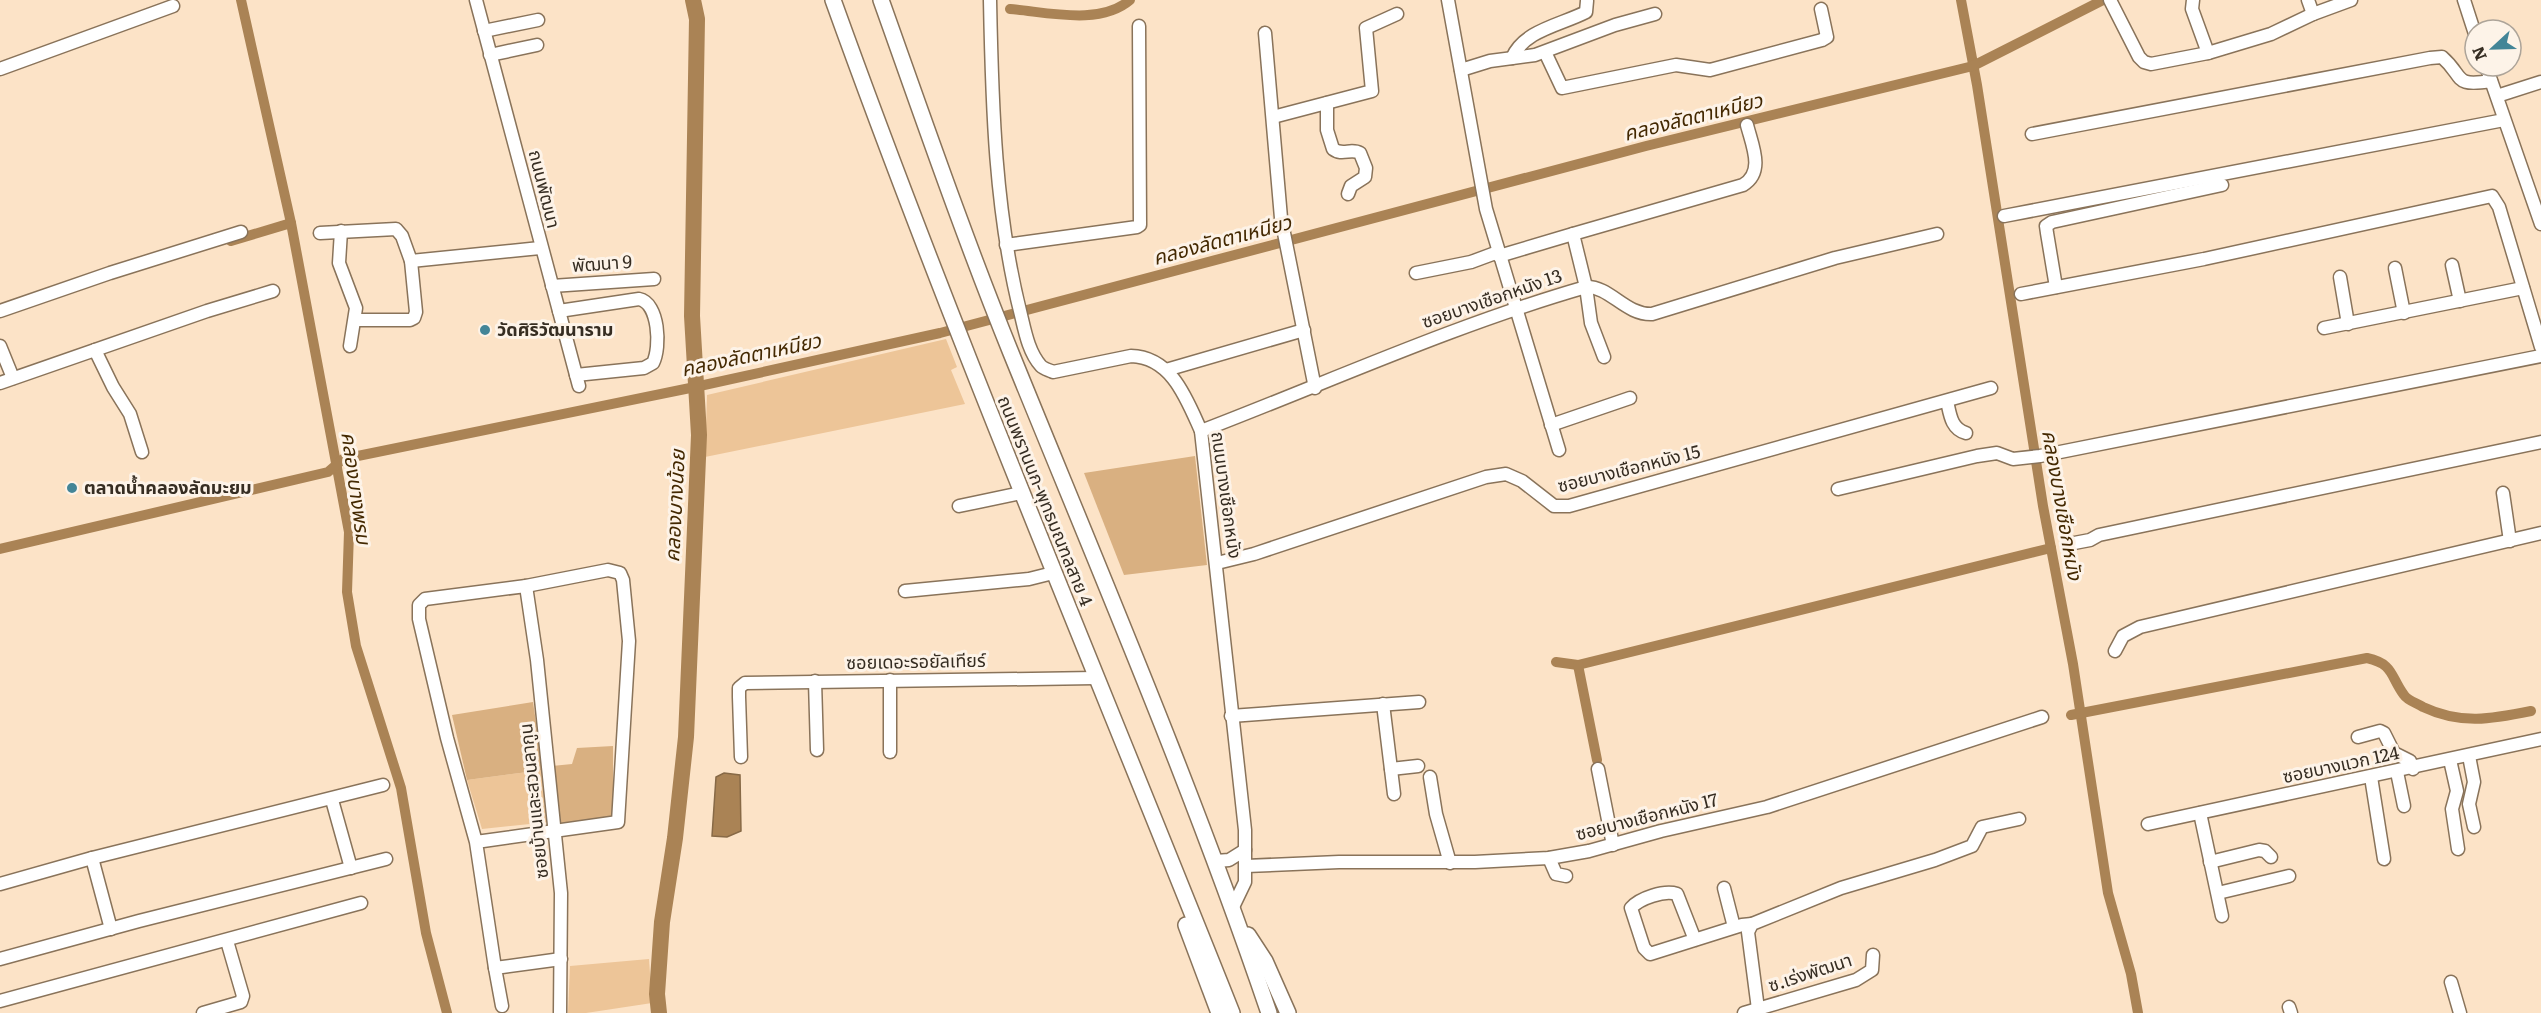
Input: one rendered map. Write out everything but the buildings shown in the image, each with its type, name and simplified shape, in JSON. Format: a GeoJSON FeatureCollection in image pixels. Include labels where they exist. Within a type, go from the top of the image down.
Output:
{"type":"FeatureCollection","features":[{"type":"Feature","properties":{"kind":"main road","name":"ถนนพรานนก-พุทธมณฑลสาย 4"},"geometry":{"type":"LineString","coordinates":[[833,0],[877,124],[944,299],[1232,1013]]}},
{"type":"Feature","properties":{"kind":"main road","name":"ถนนพรานนก-พุทธมณฑลสาย 4"},"geometry":{"type":"LineString","coordinates":[[881,0],[985,288],[1095,554],[1216,861],[1269,1013]]}},
{"type":"Feature","properties":{"kind":"main road"},"geometry":{"type":"LineString","coordinates":[[1155,821],[1180,907],[1219,1013]]}},
{"type":"Feature","properties":{"kind":"main road"},"geometry":{"type":"LineString","coordinates":[[1240,927],[1265,961],[1287,1013]]}},
{"type":"Feature","properties":{"kind":"street","name":"ถนนพัฒนา"},"geometry":{"type":"LineString","coordinates":[[476,0],[540,249],[577,380],[644,368],[653,363],[658,345],[653,312],[647,302],[639,299],[559,311]]}},
{"type":"Feature","properties":{"kind":"street","name":"ถนนบางเชือกหนัง"},"geometry":{"type":"LineString","coordinates":[[990,0],[992,90],[1006,245],[1023,324],[1034,354],[1042,368],[1053,372],[1131,356],[1142,356],[1166,370],[1179,388],[1201,431],[1217,563],[1245,850],[1246,866],[1241,895],[1233,907]]}},
{"type":"Feature","properties":{"kind":"street"},"geometry":{"type":"LineString","coordinates":[[1448,0],[1484,199],[1498,254],[1559,450]]}},
{"type":"Feature","properties":{"kind":"street"},"geometry":{"type":"LineString","coordinates":[[2193,0],[2192,9],[2208,52]]}},
{"type":"Feature","properties":{"kind":"street"},"geometry":{"type":"LineString","coordinates":[[2308,0],[2313,14]]}},
{"type":"Feature","properties":{"kind":"street"},"geometry":{"type":"LineString","coordinates":[[2112,4],[2144,62],[2151,64],[2208,52],[2271,34],[2313,14],[2351,0]]}},
{"type":"Feature","properties":{"kind":"street"},"geometry":{"type":"LineString","coordinates":[[2464,0],[2470,18]]}},
{"type":"Feature","properties":{"kind":"street"},"geometry":{"type":"LineString","coordinates":[[1512,58],[1516,50],[1530,37],[1586,12],[1587,1]]}},
{"type":"Feature","properties":{"kind":"street"},"geometry":{"type":"LineString","coordinates":[[0,69],[173,6]]}},
{"type":"Feature","properties":{"kind":"street"},"geometry":{"type":"LineString","coordinates":[[1545,52],[1562,88],[1676,65],[1710,69],[1822,40],[1827,37],[1821,9]]}},
{"type":"Feature","properties":{"kind":"street"},"geometry":{"type":"LineString","coordinates":[[1273,117],[1372,92],[1366,28],[1397,14]]}},
{"type":"Feature","properties":{"kind":"street"},"geometry":{"type":"LineString","coordinates":[[1461,70],[1490,61],[1525,58],[1614,25],[1655,14]]}},
{"type":"Feature","properties":{"kind":"street"},"geometry":{"type":"LineString","coordinates":[[484,31],[538,20]]}},
{"type":"Feature","properties":{"kind":"street"},"geometry":{"type":"LineString","coordinates":[[1006,245],[1140,225],[1139,26]]}},
{"type":"Feature","properties":{"kind":"street"},"geometry":{"type":"LineString","coordinates":[[1265,33],[1283,236],[1315,387]]}},
{"type":"Feature","properties":{"kind":"street"},"geometry":{"type":"LineString","coordinates":[[490,55],[537,45]]}},
{"type":"Feature","properties":{"kind":"street"},"geometry":{"type":"LineString","coordinates":[[2032,134],[2430,58],[2442,57],[2458,79],[2467,83],[2491,81]]}},
{"type":"Feature","properties":{"kind":"street"},"geometry":{"type":"LineString","coordinates":[[2490,78],[2541,224]]}},
{"type":"Feature","properties":{"kind":"street"},"geometry":{"type":"LineString","coordinates":[[2496,96],[2541,82]]}},
{"type":"Feature","properties":{"kind":"street"},"geometry":{"type":"LineString","coordinates":[[1327,103],[1329,144],[1336,152],[1356,151],[1360,153],[1366,168],[1365,177],[1351,186],[1348,194]]}},
{"type":"Feature","properties":{"kind":"street"},"geometry":{"type":"LineString","coordinates":[[2004,216],[2504,120]]}},
{"type":"Feature","properties":{"kind":"street"},"geometry":{"type":"LineString","coordinates":[[1416,273],[1471,262],[1743,184],[1751,180],[1755,173],[1755,160],[1747,124]]}},
{"type":"Feature","properties":{"kind":"street"},"geometry":{"type":"LineString","coordinates":[[2056,287],[2046,233],[2046,226],[2052,222],[2222,185]]}},
{"type":"Feature","properties":{"kind":"street"},"geometry":{"type":"LineString","coordinates":[[2021,294],[2204,259],[2488,195],[2492,196],[2499,207],[2541,347]]}},
{"type":"Feature","properties":{"kind":"street"},"geometry":{"type":"LineString","coordinates":[[320,233],[396,229],[402,236],[411,261],[416,312],[414,318],[410,320],[355,320]]}},
{"type":"Feature","properties":{"kind":"street"},"geometry":{"type":"LineString","coordinates":[[341,231],[339,263],[355,303],[355,320],[350,334],[350,346]]}},
{"type":"Feature","properties":{"kind":"street"},"geometry":{"type":"LineString","coordinates":[[0,311],[110,273],[241,232]]}},
{"type":"Feature","properties":{"kind":"street"},"geometry":{"type":"LineString","coordinates":[[1573,234],[1592,323],[1604,357]]}},
{"type":"Feature","properties":{"kind":"street","name":"ซอยบางเชือกหนัง 13"},"geometry":{"type":"LineString","coordinates":[[1201,431],[1425,341],[1515,308],[1586,287],[1596,286],[1636,313],[1652,314],[1835,258],[1936,234]]}},
{"type":"Feature","properties":{"kind":"street"},"geometry":{"type":"LineString","coordinates":[[411,261],[540,249]]}},
{"type":"Feature","properties":{"kind":"street"},"geometry":{"type":"LineString","coordinates":[[2452,266],[2460,301]]}},
{"type":"Feature","properties":{"kind":"street"},"geometry":{"type":"LineString","coordinates":[[2396,268],[2404,313]]}},
{"type":"Feature","properties":{"kind":"street"},"geometry":{"type":"LineString","coordinates":[[2340,277],[2348,324]]}},
{"type":"Feature","properties":{"kind":"street","name":"พัฒนา 9"},"geometry":{"type":"LineString","coordinates":[[552,286],[654,279]]}},
{"type":"Feature","properties":{"kind":"street"},"geometry":{"type":"LineString","coordinates":[[2324,328],[2523,288]]}},
{"type":"Feature","properties":{"kind":"street"},"geometry":{"type":"LineString","coordinates":[[0,383],[196,314],[273,291]]}},
{"type":"Feature","properties":{"kind":"street"},"geometry":{"type":"LineString","coordinates":[[1166,370],[1304,330]]}},
{"type":"Feature","properties":{"kind":"street"},"geometry":{"type":"LineString","coordinates":[[0,346],[13,378]]}},
{"type":"Feature","properties":{"kind":"street"},"geometry":{"type":"LineString","coordinates":[[95,350],[113,387],[130,414],[142,452]]}},
{"type":"Feature","properties":{"kind":"street"},"geometry":{"type":"LineString","coordinates":[[1838,489],[1984,454],[1997,453],[2013,459],[2024,458],[2541,357]]}},
{"type":"Feature","properties":{"kind":"street","name":"ซอยบางเชือกหนัง 15"},"geometry":{"type":"LineString","coordinates":[[1217,563],[1254,554],[1486,477],[1506,474],[1522,481],[1554,506],[1569,506],[1991,388]]}},
{"type":"Feature","properties":{"kind":"street"},"geometry":{"type":"LineString","coordinates":[[1551,425],[1630,398]]}},
{"type":"Feature","properties":{"kind":"street"},"geometry":{"type":"LineString","coordinates":[[1947,400],[1952,423],[1959,431],[1966,433]]}},
{"type":"Feature","properties":{"kind":"street"},"geometry":{"type":"LineString","coordinates":[[2069,544],[2090,540],[2099,535],[2541,442]]}},
{"type":"Feature","properties":{"kind":"street"},"geometry":{"type":"LineString","coordinates":[[958,506],[1021,493]]}},
{"type":"Feature","properties":{"kind":"street"},"geometry":{"type":"LineString","coordinates":[[2503,493],[2510,541]]}},
{"type":"Feature","properties":{"kind":"street"},"geometry":{"type":"LineString","coordinates":[[2115,651],[2123,636],[2139,627],[2200,615],[2339,578],[2541,533]]}},
{"type":"Feature","properties":{"kind":"street"},"geometry":{"type":"LineString","coordinates":[[476,842],[618,822],[629,641],[624,588],[620,573],[608,570],[526,586],[426,599],[417,611],[447,738],[476,842],[502,1006]]}},
{"type":"Feature","properties":{"kind":"street"},"geometry":{"type":"LineString","coordinates":[[905,591],[1029,579],[1053,573]]}},
{"type":"Feature","properties":{"kind":"street","name":"ซอยบ้านและสวนลากูน"},"geometry":{"type":"LineString","coordinates":[[526,586],[537,660],[561,893],[560,1013]]}},
{"type":"Feature","properties":{"kind":"street","name":"ซอยเดอะรอยัลเทียร์"},"geometry":{"type":"LineString","coordinates":[[741,757],[739,688],[745,683],[1095,678]]}},
{"type":"Feature","properties":{"kind":"street"},"geometry":{"type":"LineString","coordinates":[[890,680],[890,752]]}},
{"type":"Feature","properties":{"kind":"street"},"geometry":{"type":"LineString","coordinates":[[815,681],[817,750]]}},
{"type":"Feature","properties":{"kind":"street"},"geometry":{"type":"LineString","coordinates":[[1231,716],[1419,702]]}},
{"type":"Feature","properties":{"kind":"street"},"geometry":{"type":"LineString","coordinates":[[1383,704],[1394,794]]}},
{"type":"Feature","properties":{"kind":"street","name":"ซอยบางเชือกหนัง 17"},"geometry":{"type":"LineString","coordinates":[[1246,866],[1339,862],[1450,863],[1549,858],[1767,807],[2042,717]]}},
{"type":"Feature","properties":{"kind":"street"},"geometry":{"type":"LineString","coordinates":[[2358,738],[2380,731],[2384,733],[2394,753],[2410,760],[2413,768]]}},
{"type":"Feature","properties":{"kind":"street","name":"ซอยบางแวก 124"},"geometry":{"type":"LineString","coordinates":[[2148,824],[2397,772],[2541,739]]}},
{"type":"Feature","properties":{"kind":"street"},"geometry":{"type":"LineString","coordinates":[[2469,756],[2474,782],[2469,804],[2474,827]]}},
{"type":"Feature","properties":{"kind":"street"},"geometry":{"type":"LineString","coordinates":[[2450,760],[2457,791],[2452,809],[2458,849]]}},
{"type":"Feature","properties":{"kind":"street"},"geometry":{"type":"LineString","coordinates":[[1390,769],[1418,766]]}},
{"type":"Feature","properties":{"kind":"street"},"geometry":{"type":"LineString","coordinates":[[1598,770],[1613,844]]}},
{"type":"Feature","properties":{"kind":"street"},"geometry":{"type":"LineString","coordinates":[[2397,772],[2404,806]]}},
{"type":"Feature","properties":{"kind":"street"},"geometry":{"type":"LineString","coordinates":[[1430,777],[1436,814],[1450,863]]}},
{"type":"Feature","properties":{"kind":"street"},"geometry":{"type":"LineString","coordinates":[[2371,777],[2384,859]]}},
{"type":"Feature","properties":{"kind":"street"},"geometry":{"type":"LineString","coordinates":[[0,884],[92,858],[332,800],[383,785]]}},
{"type":"Feature","properties":{"kind":"street"},"geometry":{"type":"LineString","coordinates":[[332,800],[351,868]]}},
{"type":"Feature","properties":{"kind":"street"},"geometry":{"type":"LineString","coordinates":[[2200,813],[2222,916]]}},
{"type":"Feature","properties":{"kind":"street"},"geometry":{"type":"LineString","coordinates":[[1695,940],[1677,894],[1666,892],[1637,902],[1631,908],[1647,953],[1656,953],[1695,940],[1734,927],[1752,924],[1841,888],[1935,860],[1972,846],[1982,827],[2019,819]]}},
{"type":"Feature","properties":{"kind":"street"},"geometry":{"type":"LineString","coordinates":[[1216,861],[1229,860],[1245,850]]}},
{"type":"Feature","properties":{"kind":"street"},"geometry":{"type":"LineString","coordinates":[[2211,862],[2259,850],[2265,851],[2271,857]]}},
{"type":"Feature","properties":{"kind":"street"},"geometry":{"type":"LineString","coordinates":[[92,858],[111,929]]}},
{"type":"Feature","properties":{"kind":"street"},"geometry":{"type":"LineString","coordinates":[[1549,858],[1556,874],[1566,876]]}},
{"type":"Feature","properties":{"kind":"street"},"geometry":{"type":"LineString","coordinates":[[0,959],[386,859]]}},
{"type":"Feature","properties":{"kind":"street"},"geometry":{"type":"LineString","coordinates":[[2218,893],[2289,876]]}},
{"type":"Feature","properties":{"kind":"street"},"geometry":{"type":"LineString","coordinates":[[1724,888],[1734,927]]}},
{"type":"Feature","properties":{"kind":"street"},"geometry":{"type":"LineString","coordinates":[[0,1001],[361,903]]}},
{"type":"Feature","properties":{"kind":"street"},"geometry":{"type":"LineString","coordinates":[[1752,924],[1748,932],[1758,1009]]}},
{"type":"Feature","properties":{"kind":"street"},"geometry":{"type":"LineString","coordinates":[[203,1013],[241,1002],[243,996],[227,941]]}},
{"type":"Feature","properties":{"kind":"street","name":"ซ.เร่งพัฒนา"},"geometry":{"type":"LineString","coordinates":[[1744,1013],[1856,980],[1872,970],[1873,955]]}},
{"type":"Feature","properties":{"kind":"street"},"geometry":{"type":"LineString","coordinates":[[495,969],[561,959]]}},
{"type":"Feature","properties":{"kind":"street"},"geometry":{"type":"LineString","coordinates":[[2451,982],[2460,1013]]}},
{"type":"Feature","properties":{"kind":"shaded area"},"geometry":{"type":"Polygon","coordinates":[[[946,339],[957,367],[951,370],[965,404],[705,457],[707,395],[946,339]]]}},
{"type":"Feature","properties":{"kind":"shaded area"},"geometry":{"type":"Polygon","coordinates":[[[1195,456],[1207,565],[1124,575],[1084,473],[1195,456]]]}},
{"type":"Feature","properties":{"kind":"shaded area"},"geometry":{"type":"Polygon","coordinates":[[[533,702],[543,770],[467,780],[452,715],[533,702]]]}},
{"type":"Feature","properties":{"kind":"shaded area"},"geometry":{"type":"Polygon","coordinates":[[[613,746],[613,816],[560,825],[552,766],[572,764],[577,748],[613,746]]]}},
{"type":"Feature","properties":{"kind":"shaded area"},"geometry":{"type":"Polygon","coordinates":[[[543,770],[549,822],[482,829],[467,780],[543,770]]]}},
{"type":"Feature","properties":{"kind":"shaded area"},"geometry":{"type":"Polygon","coordinates":[[[724,773],[740,775],[741,831],[727,837],[712,836],[716,777],[724,773]]]}},
{"type":"Feature","properties":{"kind":"shaded area"},"geometry":{"type":"Polygon","coordinates":[[[649,959],[652,1003],[586,1013],[568,1013],[570,966],[649,959]]]}},
{"type":"Feature","properties":{"kind":"waterway","name":"คลองบางพรม"},"geometry":{"type":"LineString","coordinates":[[241,0],[291,223],[349,532],[347,592],[356,646],[401,788],[426,933],[447,1013]]}},
{"type":"Feature","properties":{"kind":"waterway","name":"คลองบางน้อย"},"geometry":{"type":"LineString","coordinates":[[659,1013],[657,994],[662,922],[675,838],[686,737],[699,435],[692,316],[697,19],[693,0]]}},
{"type":"Feature","properties":{"kind":"waterway"},"geometry":{"type":"LineString","coordinates":[[1010,9],[1089,15],[1118,8],[1130,0]]}},
{"type":"Feature","properties":{"kind":"waterway","name":"คลองบางเชือกหนัง"},"geometry":{"type":"LineString","coordinates":[[1961,0],[1977,85],[2043,506],[2073,664],[2108,893],[2131,974],[2138,1013]]}},
{"type":"Feature","properties":{"kind":"waterway","name":"คลองลัดตาเหนียว"},"geometry":{"type":"LineString","coordinates":[[0,549],[328,472],[343,459],[695,387],[940,333],[1646,146],[1973,66],[2103,0]]}},
{"type":"Feature","properties":{"kind":"waterway"},"geometry":{"type":"LineString","coordinates":[[231,241],[291,223]]}},
{"type":"Feature","properties":{"kind":"waterway"},"geometry":{"type":"LineString","coordinates":[[1556,662],[1578,665],[2051,548]]}},
{"type":"Feature","properties":{"kind":"waterway"},"geometry":{"type":"LineString","coordinates":[[2071,715],[2367,658],[2387,667],[2408,699],[2437,713],[2477,719],[2531,711]]}},
{"type":"Feature","properties":{"kind":"waterway"},"geometry":{"type":"LineString","coordinates":[[1578,665],[1597,760]]}},
{"type":"Feature","properties":{"kind":"place","name":"วัดศิริวัฒนาราม"},"geometry":{"type":"Point","coordinates":[485,330]}},
{"type":"Feature","properties":{"kind":"place","name":"ตลาดน้ำคลองลัดมะยม"},"geometry":{"type":"Point","coordinates":[72,488]}}]}
